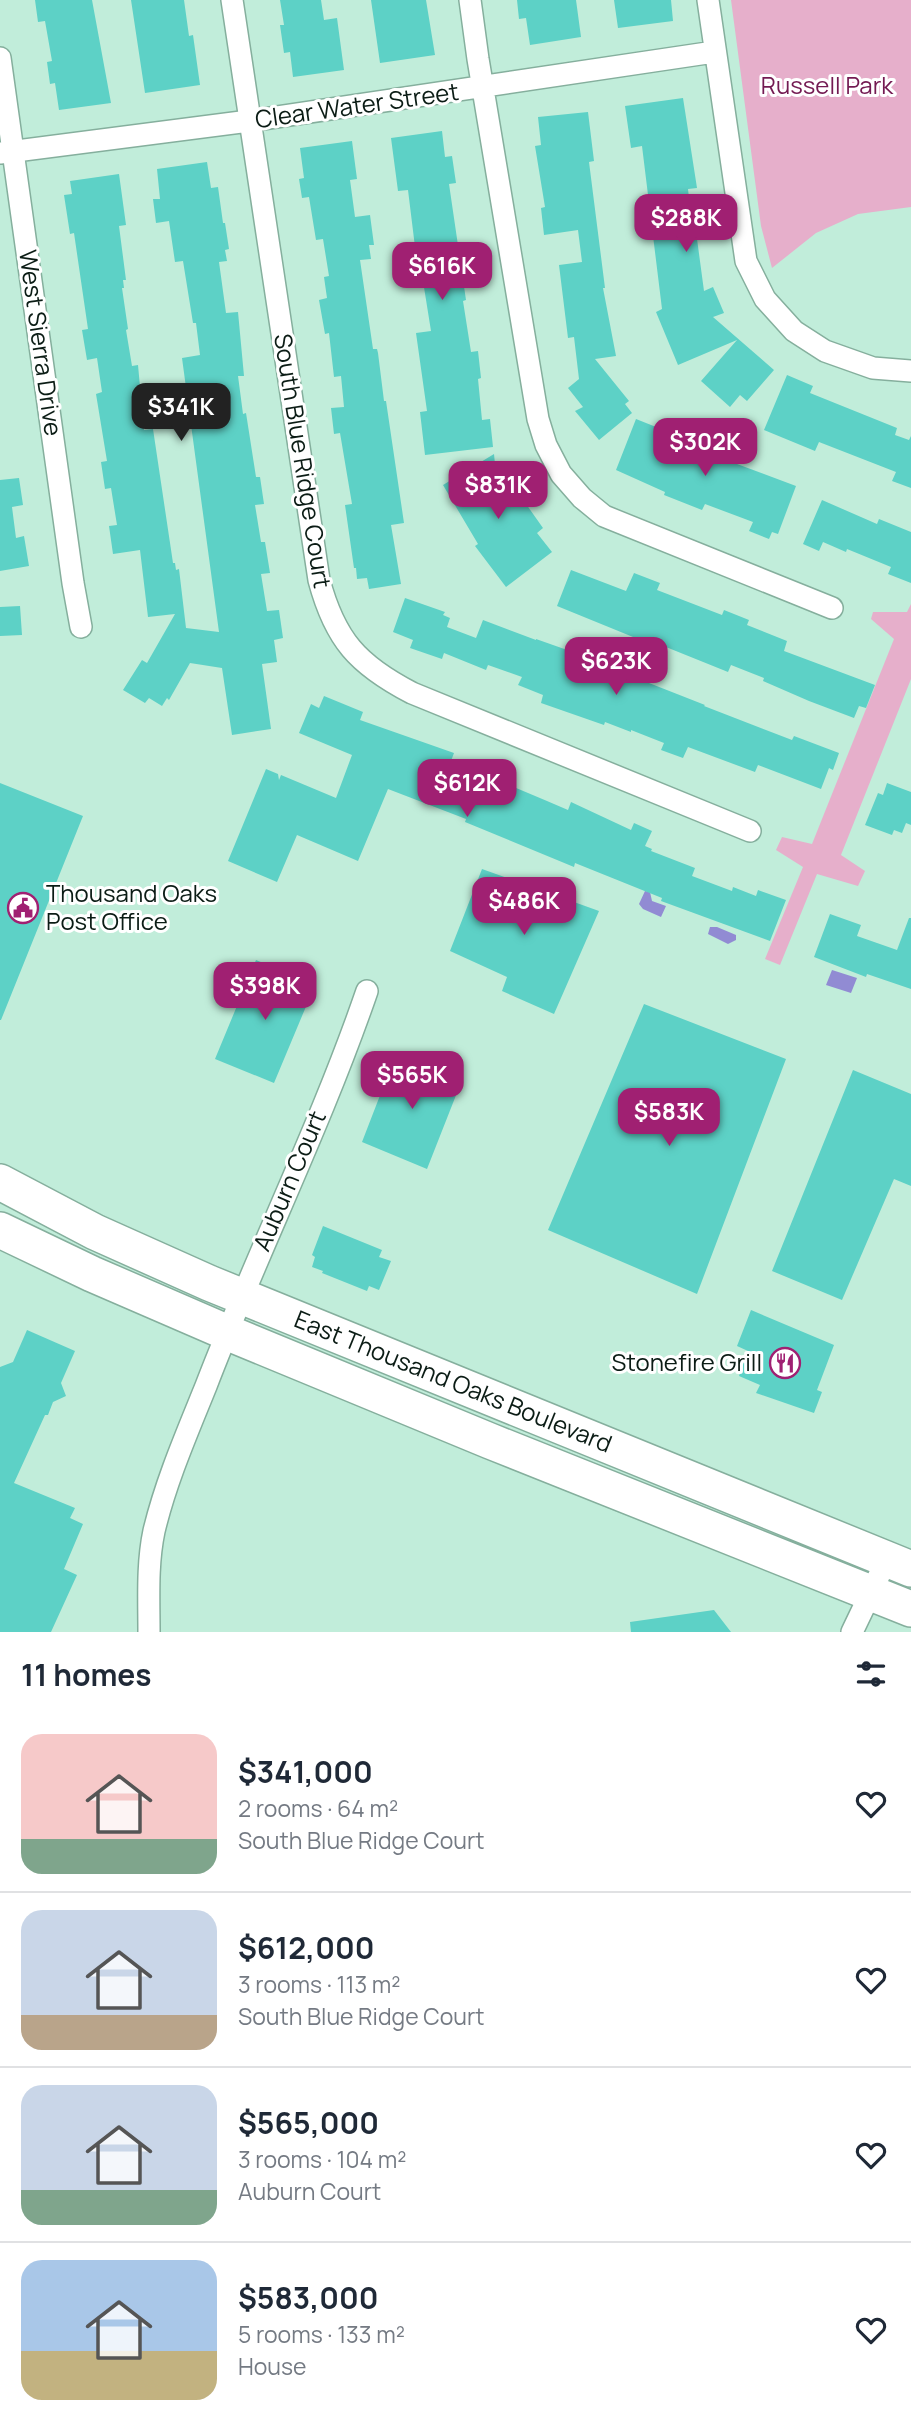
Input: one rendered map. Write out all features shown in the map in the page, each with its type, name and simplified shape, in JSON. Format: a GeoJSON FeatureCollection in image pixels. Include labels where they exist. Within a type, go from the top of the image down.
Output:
{"type":"FeatureCollection","features":[{"type":"Feature","properties":{"kind":"main road","name":"East Thousand Oaks Boulevard"},"geometry":{"type":"LineString","coordinates":[[0,1182],[95,1232],[241,1296],[899,1564]]}},
{"type":"Feature","properties":{"kind":"main road","name":"East Thousand Oaks Boulevard"},"geometry":{"type":"LineString","coordinates":[[0,1230],[92,1274],[226,1332],[477,1436],[911,1609]]}},
{"type":"Feature","properties":{"kind":"street","name":"South Blue Ridge Court"},"geometry":{"type":"LineString","coordinates":[[232,0],[248,121],[319,580],[327,610],[341,636],[373,670],[412,693],[750,831]]}},
{"type":"Feature","properties":{"kind":"street"},"geometry":{"type":"LineString","coordinates":[[470,0],[538,419],[546,445],[561,474],[582,498],[604,516],[832,608]]}},
{"type":"Feature","properties":{"kind":"street"},"geometry":{"type":"LineString","coordinates":[[708,0],[746,261],[765,299],[794,331],[825,351],[873,368],[911,371]]}},
{"type":"Feature","properties":{"kind":"street","name":"Clear Water Street"},"geometry":{"type":"LineString","coordinates":[[6,152],[484,88],[714,52]]}},
{"type":"Feature","properties":{"kind":"street","name":"West Sierra Drive"},"geometry":{"type":"LineString","coordinates":[[0,58],[6,152],[81,627]]}},
{"type":"Feature","properties":{"kind":"street","name":"Auburn Court"},"geometry":{"type":"LineString","coordinates":[[149,1632],[150,1570],[154,1534],[166,1488],[226,1332],[285,1198],[367,991]]}},
{"type":"Feature","properties":{"kind":"street"},"geometry":{"type":"LineString","coordinates":[[852,1632],[870,1593],[899,1564]]}},
{"type":"Feature","properties":{"kind":"green space","name":"Russell Park"},"geometry":{"type":"Polygon","coordinates":[[[731,0],[911,0],[911,207],[858,214],[816,233],[772,268],[761,226],[731,0]]]}},
{"type":"Feature","properties":{"kind":"green space"},"geometry":{"type":"Polygon","coordinates":[[[911,604],[911,679],[841,855],[865,871],[858,886],[817,874],[780,965],[765,959],[803,867],[776,850],[782,837],[812,844],[894,639],[871,619],[873,612],[907,612],[911,604]]]}},
{"type":"Feature","properties":{"kind":"shaded area"},"geometry":{"type":"Polygon","coordinates":[[[645,891],[650,892],[652,901],[666,906],[661,917],[643,909],[639,904],[645,891]]]}},
{"type":"Feature","properties":{"kind":"shaded area"},"geometry":{"type":"Polygon","coordinates":[[[710,927],[736,935],[736,940],[728,944],[708,934],[710,927]]]}},
{"type":"Feature","properties":{"kind":"shaded area"},"geometry":{"type":"Polygon","coordinates":[[[832,970],[857,978],[851,993],[826,985],[832,970]]]}},
{"type":"Feature","properties":{"kind":"building"},"geometry":{"type":"Polygon","coordinates":[[[35,0],[92,0],[111,103],[59,110],[55,83],[50,84],[47,62],[52,61],[45,21],[38,22],[35,0]]]}},
{"type":"Feature","properties":{"kind":"building"},"geometry":{"type":"Polygon","coordinates":[[[131,0],[184,0],[189,36],[193,35],[200,85],[145,93],[131,0]]]}},
{"type":"Feature","properties":{"kind":"building"},"geometry":{"type":"Polygon","coordinates":[[[280,0],[321,0],[324,20],[337,18],[344,70],[293,77],[290,52],[284,53],[280,25],[284,25],[280,0]]]}},
{"type":"Feature","properties":{"kind":"building"},"geometry":{"type":"Polygon","coordinates":[[[371,0],[426,0],[435,55],[380,63],[371,0]]]}},
{"type":"Feature","properties":{"kind":"building"},"geometry":{"type":"Polygon","coordinates":[[[517,0],[576,0],[581,37],[530,45],[526,18],[519,19],[517,0]]]}},
{"type":"Feature","properties":{"kind":"building"},"geometry":{"type":"Polygon","coordinates":[[[614,0],[671,0],[673,21],[618,28],[614,0]]]}},
{"type":"Feature","properties":{"kind":"building"},"geometry":{"type":"Polygon","coordinates":[[[683,98],[697,188],[688,189],[704,291],[713,287],[724,313],[713,317],[774,370],[747,401],[740,395],[730,407],[701,381],[737,340],[678,365],[656,312],[662,309],[642,146],[631,148],[625,106],[683,98]]]}},
{"type":"Feature","properties":{"kind":"building"},"geometry":{"type":"Polygon","coordinates":[[[588,112],[594,161],[589,162],[603,288],[616,356],[595,359],[629,401],[625,404],[632,413],[599,440],[575,411],[583,407],[568,388],[579,379],[574,337],[568,338],[559,265],[582,262],[578,230],[544,235],[541,208],[545,207],[535,146],[541,145],[538,117],[588,112]]]}},
{"type":"Feature","properties":{"kind":"building"},"geometry":{"type":"Polygon","coordinates":[[[442,131],[445,157],[452,156],[456,183],[449,184],[471,352],[478,351],[482,420],[490,419],[493,447],[425,455],[420,412],[427,411],[416,333],[431,331],[423,281],[435,279],[431,245],[415,247],[408,190],[398,191],[391,138],[442,131]]]}},
{"type":"Feature","properties":{"kind":"building"},"geometry":{"type":"Polygon","coordinates":[[[352,141],[357,179],[350,180],[355,217],[370,215],[374,245],[369,245],[371,259],[360,260],[373,349],[377,349],[378,353],[404,523],[391,525],[401,584],[369,589],[367,578],[357,579],[354,568],[345,505],[352,504],[340,433],[334,434],[331,408],[344,407],[341,376],[334,377],[329,333],[325,334],[319,300],[327,298],[324,277],[329,276],[323,239],[316,240],[309,197],[302,198],[299,179],[304,178],[300,148],[352,141]]]}},
{"type":"Feature","properties":{"kind":"building"},"geometry":{"type":"Polygon","coordinates":[[[207,162],[211,188],[218,187],[225,223],[229,249],[225,250],[227,261],[219,262],[226,313],[238,312],[244,376],[238,376],[243,414],[246,413],[256,477],[260,477],[264,504],[255,505],[261,542],[265,542],[270,573],[261,574],[267,611],[279,610],[283,638],[274,640],[277,662],[262,664],[271,729],[232,735],[222,668],[190,663],[169,700],[167,698],[162,706],[149,698],[145,703],[123,690],[142,660],[147,663],[175,614],[148,617],[140,550],[113,554],[109,526],[117,525],[111,488],[105,489],[101,462],[107,461],[96,394],[102,392],[97,358],[87,360],[82,330],[88,329],[74,233],[70,234],[64,195],[72,194],[70,181],[119,174],[126,225],[119,226],[126,280],[123,280],[122,288],[126,330],[132,366],[138,365],[144,430],[153,429],[173,563],[176,570],[179,569],[186,628],[219,632],[182,358],[200,355],[196,323],[193,323],[183,261],[175,262],[169,221],[156,223],[153,199],[160,199],[157,169],[207,162]]]}},
{"type":"Feature","properties":{"kind":"building"},"geometry":{"type":"Polygon","coordinates":[[[787,375],[813,386],[810,393],[897,428],[895,435],[909,440],[911,436],[911,488],[892,481],[896,472],[819,442],[815,451],[764,430],[787,375]]]}},
{"type":"Feature","properties":{"kind":"building"},"geometry":{"type":"Polygon","coordinates":[[[636,419],[739,460],[737,464],[796,486],[778,534],[772,532],[769,539],[749,531],[753,522],[705,504],[702,510],[664,495],[665,492],[616,470],[636,419]]]}},
{"type":"Feature","properties":{"kind":"building"},"geometry":{"type":"Polygon","coordinates":[[[494,454],[497,484],[507,477],[543,528],[537,533],[552,552],[506,587],[475,546],[478,544],[443,485],[494,454]]]}},
{"type":"Feature","properties":{"kind":"building"},"geometry":{"type":"Polygon","coordinates":[[[19,478],[23,505],[12,507],[16,538],[24,536],[29,566],[0,571],[0,480],[19,478]]]}},
{"type":"Feature","properties":{"kind":"building"},"geometry":{"type":"Polygon","coordinates":[[[822,500],[877,524],[879,519],[911,532],[911,583],[888,574],[891,567],[847,549],[846,552],[823,542],[819,551],[803,544],[822,500]]]}},
{"type":"Feature","properties":{"kind":"building"},"geometry":{"type":"Polygon","coordinates":[[[571,570],[626,591],[634,573],[660,583],[657,590],[722,615],[724,610],[749,620],[747,625],[787,641],[784,651],[875,685],[866,708],[859,706],[854,718],[809,701],[731,665],[728,672],[557,606],[571,570]]]}},
{"type":"Feature","properties":{"kind":"building"},"geometry":{"type":"Polygon","coordinates":[[[405,598],[445,612],[443,615],[450,618],[447,627],[476,638],[483,620],[604,663],[792,740],[794,736],[839,753],[833,770],[829,768],[821,789],[758,765],[755,772],[688,747],[683,758],[661,750],[664,743],[631,730],[605,722],[604,725],[541,703],[543,695],[518,685],[522,677],[488,665],[486,670],[444,653],[442,659],[410,648],[413,640],[393,632],[405,598]]]}},
{"type":"Feature","properties":{"kind":"building"},"geometry":{"type":"Polygon","coordinates":[[[20,606],[22,635],[0,636],[0,607],[20,606]]]}},
{"type":"Feature","properties":{"kind":"building"},"geometry":{"type":"Polygon","coordinates":[[[324,696],[363,712],[360,720],[454,753],[451,761],[484,774],[486,769],[512,779],[509,785],[568,810],[571,802],[631,830],[634,823],[652,831],[645,846],[652,849],[651,851],[695,868],[692,876],[732,891],[733,887],[756,896],[758,890],[786,900],[770,941],[661,901],[662,898],[575,863],[574,867],[465,822],[466,819],[388,789],[358,861],[297,835],[277,882],[228,861],[266,769],[278,774],[279,780],[281,775],[336,798],[352,755],[299,733],[311,704],[319,708],[324,696]]]}},
{"type":"Feature","properties":{"kind":"building","name":"Thousand Oaks Post Office"},"geometry":{"type":"Polygon","coordinates":[[[0,783],[83,816],[1,1020],[0,1020],[0,783]]]}},
{"type":"Feature","properties":{"kind":"building"},"geometry":{"type":"Polygon","coordinates":[[[887,783],[911,792],[911,825],[906,823],[902,833],[894,830],[892,835],[865,825],[878,793],[883,795],[887,783]]]}},
{"type":"Feature","properties":{"kind":"building"},"geometry":{"type":"Polygon","coordinates":[[[482,869],[599,911],[554,1014],[502,991],[507,977],[450,951],[482,869]]]}},
{"type":"Feature","properties":{"kind":"building"},"geometry":{"type":"Polygon","coordinates":[[[830,914],[861,925],[857,936],[897,950],[911,918],[911,989],[867,974],[866,977],[814,957],[830,914]]]}},
{"type":"Feature","properties":{"kind":"building"},"geometry":{"type":"Polygon","coordinates":[[[256,960],[315,985],[274,1083],[215,1059],[256,960]]]}},
{"type":"Feature","properties":{"kind":"building"},"geometry":{"type":"Polygon","coordinates":[[[644,1004],[786,1059],[697,1294],[548,1230],[644,1004]]]}},
{"type":"Feature","properties":{"kind":"building"},"geometry":{"type":"Polygon","coordinates":[[[396,1054],[462,1080],[427,1169],[362,1142],[396,1054]]]}},
{"type":"Feature","properties":{"kind":"building"},"geometry":{"type":"Polygon","coordinates":[[[853,1070],[911,1094],[911,1186],[894,1179],[842,1300],[772,1271],[853,1070]]]}},
{"type":"Feature","properties":{"kind":"building"},"geometry":{"type":"Polygon","coordinates":[[[323,1226],[382,1250],[379,1257],[391,1261],[379,1290],[369,1286],[367,1291],[312,1267],[315,1257],[312,1255],[323,1226]]]}},
{"type":"Feature","properties":{"kind":"building","name":"Stonefire Grill"},"geometry":{"type":"Polygon","coordinates":[[[751,1310],[834,1345],[817,1390],[822,1392],[814,1413],[756,1393],[760,1385],[739,1376],[748,1351],[737,1346],[751,1310]]]}},
{"type":"Feature","properties":{"kind":"building"},"geometry":{"type":"Polygon","coordinates":[[[27,1330],[75,1351],[61,1383],[66,1396],[53,1402],[48,1415],[45,1415],[14,1483],[75,1508],[70,1518],[83,1524],[64,1569],[77,1575],[51,1632],[0,1632],[0,1367],[13,1362],[27,1330]]]}},
{"type":"Feature","properties":{"kind":"building"},"geometry":{"type":"Polygon","coordinates":[[[714,1610],[731,1632],[631,1632],[630,1622],[714,1610]]]}},
{"type":"Feature","properties":{"kind":"place","name":"Thousand Oaks Post Office"},"geometry":{"type":"Point","coordinates":[23,908]}},
{"type":"Feature","properties":{"kind":"place","name":"Stonefire Grill"},"geometry":{"type":"Point","coordinates":[785,1363]}}]}
